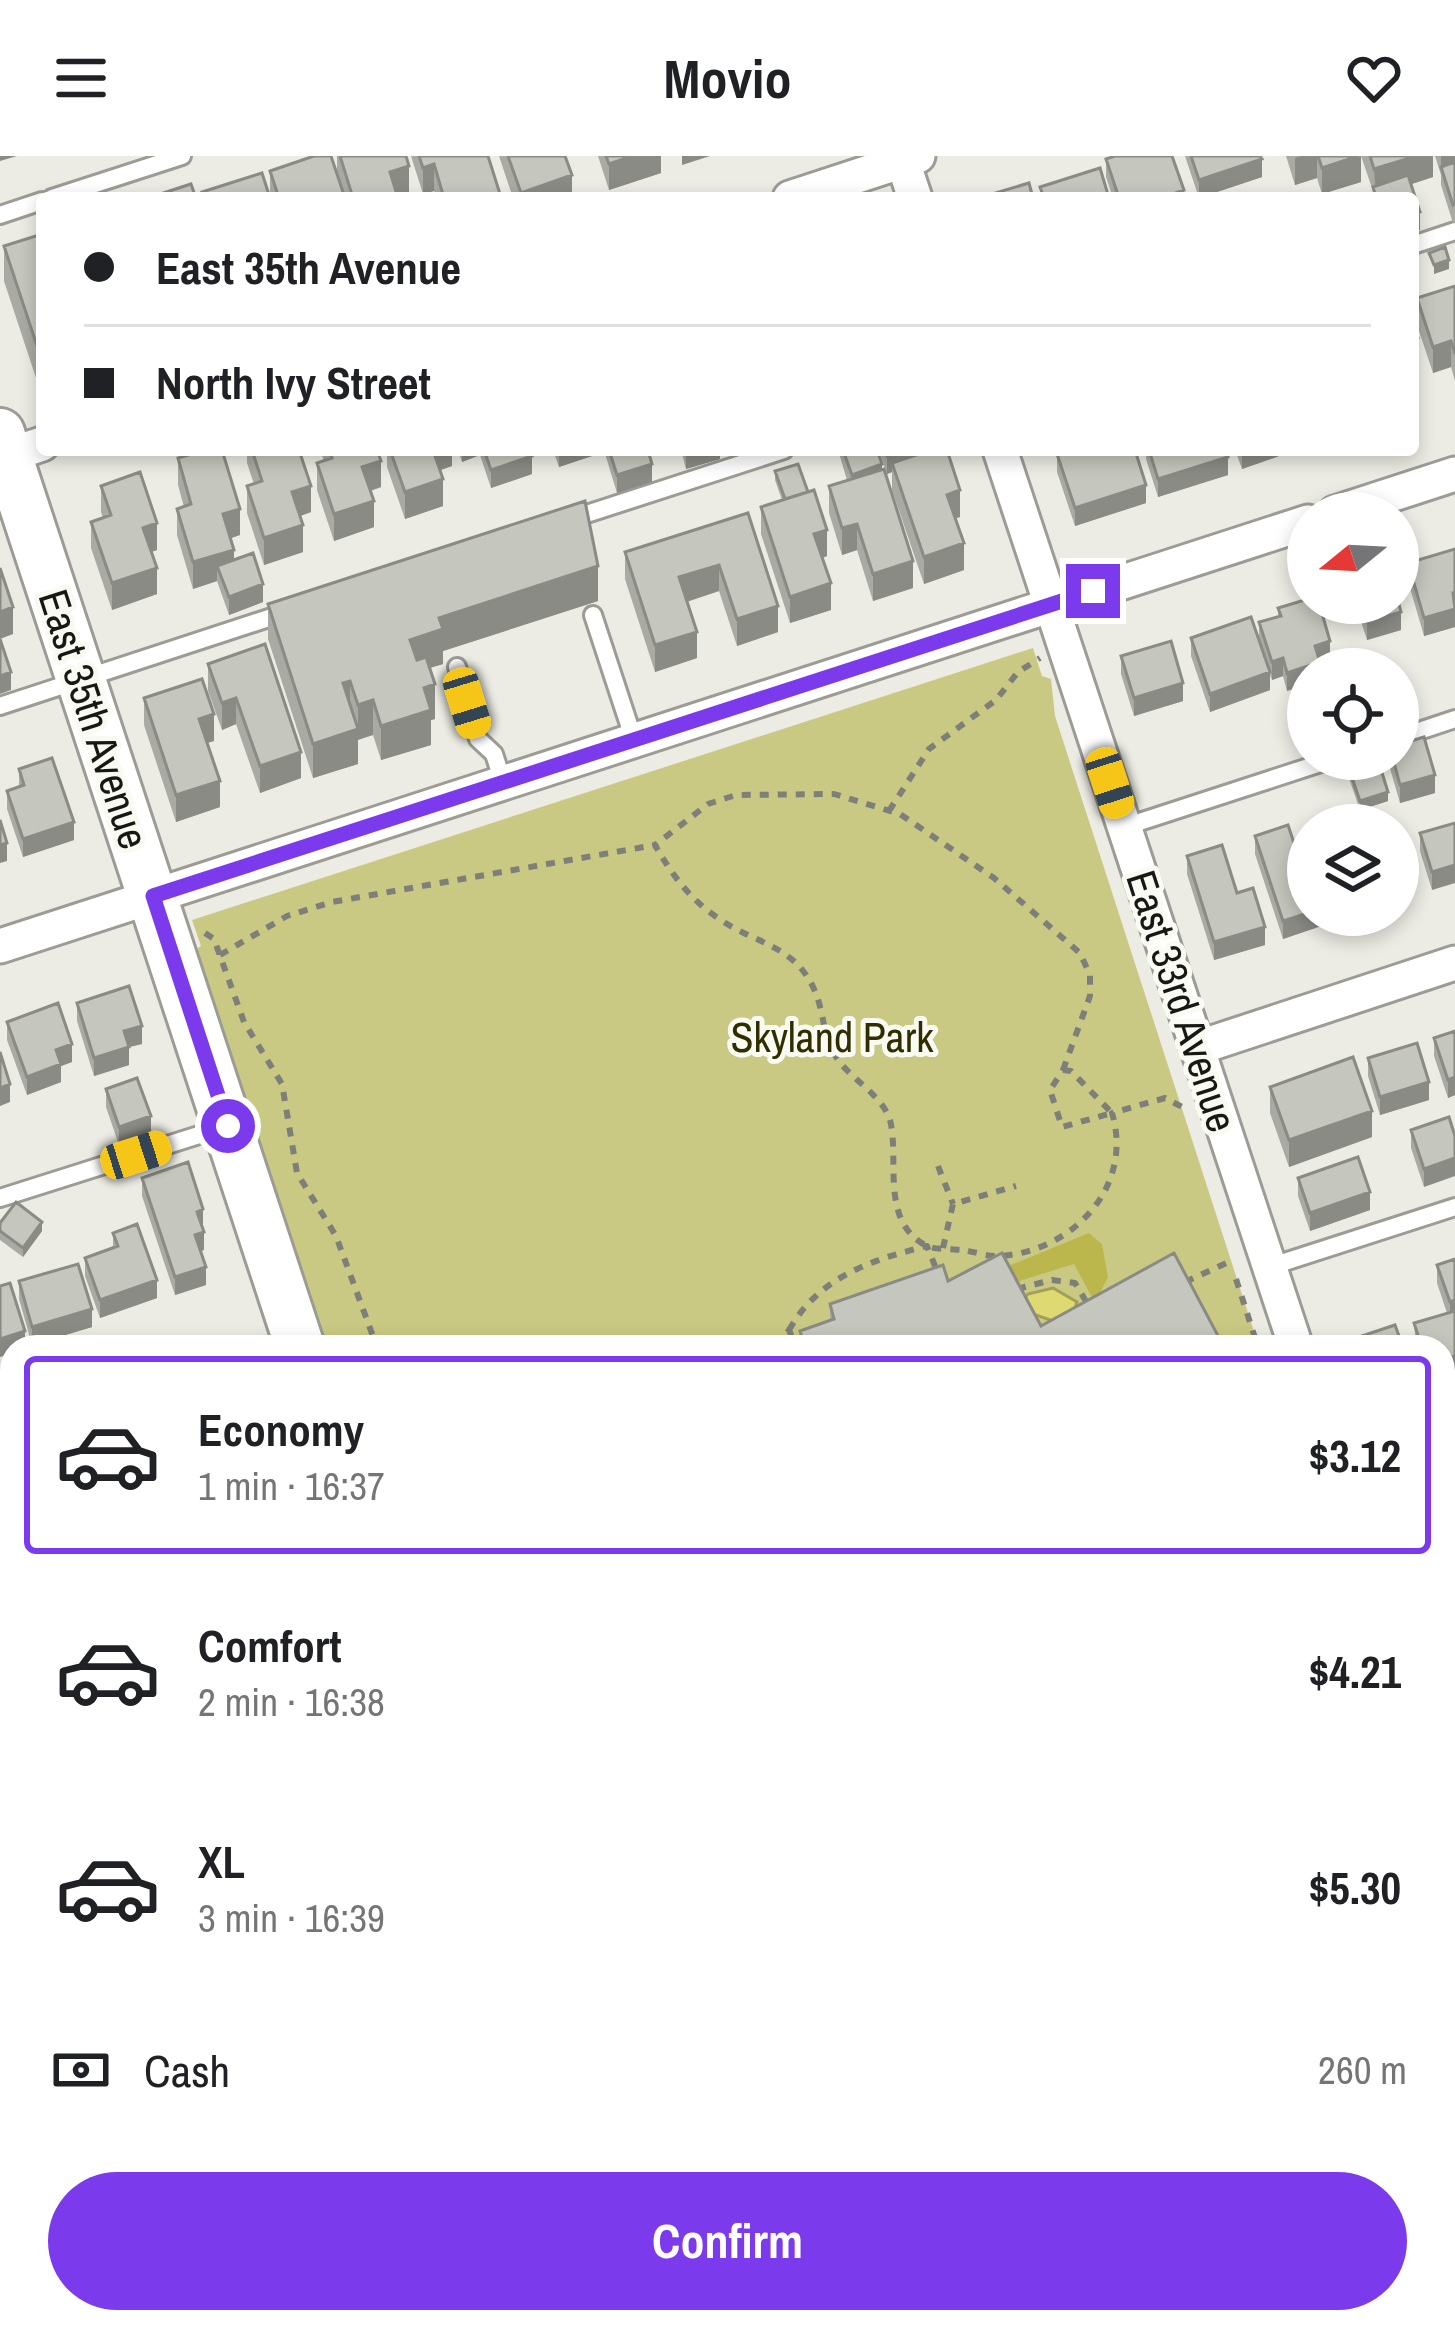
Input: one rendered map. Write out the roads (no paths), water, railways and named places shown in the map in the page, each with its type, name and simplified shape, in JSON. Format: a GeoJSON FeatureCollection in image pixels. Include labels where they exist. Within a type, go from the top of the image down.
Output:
{"type":"FeatureCollection","features":[{"type":"Feature","properties":{"kind":"street"},"geometry":{"type":"LineString","coordinates":[[808,192],[907,158],[915,192]]}},
{"type":"Feature","properties":{"kind":"street","name":"East 35th Avenue"},"geometry":{"type":"LineString","coordinates":[[12,447],[81,680],[228,1126],[289,1335]]}},
{"type":"Feature","properties":{"kind":"street","name":"East 33rd Avenue"},"geometry":{"type":"LineString","coordinates":[[1002,456],[1292,1335]]}},
{"type":"Feature","properties":{"kind":"street"},"geometry":{"type":"LineString","coordinates":[[1400,492],[1455,474]]}},
{"type":"Feature","properties":{"kind":"street"},"geometry":{"type":"LineString","coordinates":[[0,946],[1287,529]]}},
{"type":"Feature","properties":{"kind":"street"},"geometry":{"type":"LineString","coordinates":[[1197,1048],[1455,963]]}},
{"type":"Feature","properties":{"kind":"lane"},"geometry":{"type":"LineString","coordinates":[[71,192],[182,156]]}},
{"type":"Feature","properties":{"kind":"lane"},"geometry":{"type":"LineString","coordinates":[[0,215],[36,203]]}},
{"type":"Feature","properties":{"kind":"lane"},"geometry":{"type":"LineString","coordinates":[[1419,243],[1455,231]]}},
{"type":"Feature","properties":{"kind":"lane"},"geometry":{"type":"LineString","coordinates":[[557,524],[766,456]]}},
{"type":"Feature","properties":{"kind":"lane"},"geometry":{"type":"LineString","coordinates":[[0,706],[308,605]]}},
{"type":"Feature","properties":{"kind":"lane"},"geometry":{"type":"LineString","coordinates":[[593,615],[634,740]]}},
{"type":"Feature","properties":{"kind":"lane"},"geometry":{"type":"LineString","coordinates":[[457,667],[478,739],[494,754],[503,782]]}},
{"type":"Feature","properties":{"kind":"lane"},"geometry":{"type":"LineString","coordinates":[[1419,731],[1455,719]]}},
{"type":"Feature","properties":{"kind":"lane"},"geometry":{"type":"LineString","coordinates":[[1124,827],[1287,774]]}},
{"type":"Feature","properties":{"kind":"lane"},"geometry":{"type":"LineString","coordinates":[[0,1198],[228,1126]]}},
{"type":"Feature","properties":{"kind":"lane"},"geometry":{"type":"LineString","coordinates":[[1269,1267],[1455,1207]]}},
{"type":"Feature","properties":{"kind":"park label","name":"Skyland Park"},"geometry":{"type":"Point","coordinates":[832,1037]}}]}
